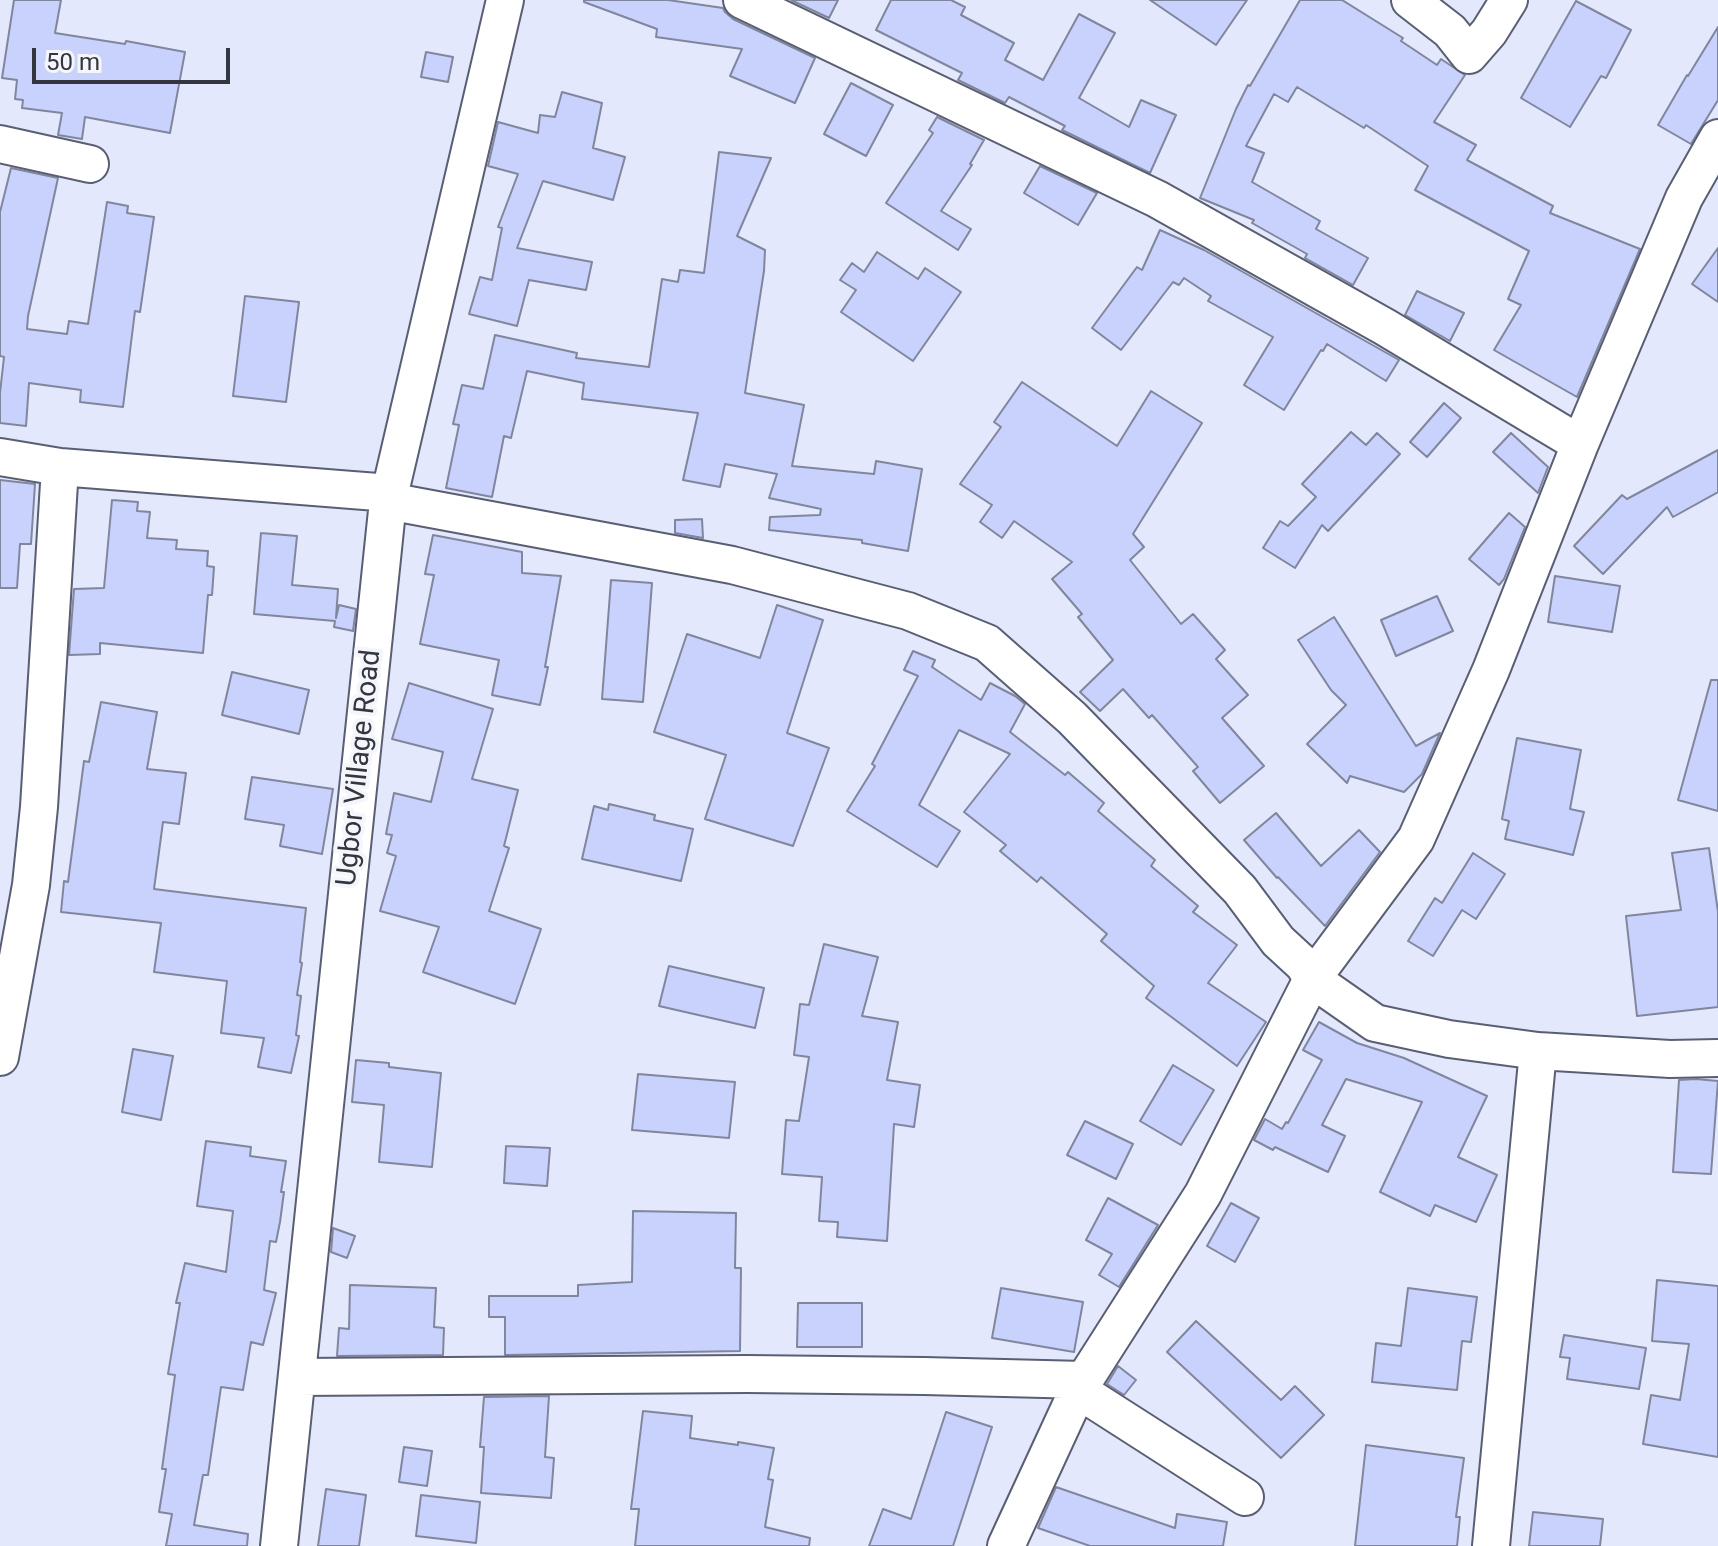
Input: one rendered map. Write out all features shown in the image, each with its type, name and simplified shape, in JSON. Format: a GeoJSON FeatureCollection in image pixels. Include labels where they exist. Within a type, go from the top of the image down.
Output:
{"type":"FeatureCollection","features":[{"type":"Feature","properties":{"kind":"street","name":"Ugbor Village Road"},"geometry":{"type":"LineString","coordinates":[[279,1546],[389,497],[505,0]]}},
{"type":"Feature","properties":{"kind":"street"},"geometry":{"type":"LineString","coordinates":[[1410,0],[1450,31],[1469,55],[1489,32],[1509,0]]}},
{"type":"Feature","properties":{"kind":"street"},"geometry":{"type":"LineString","coordinates":[[749,2],[1157,199],[1385,327],[1580,444]]}},
{"type":"Feature","properties":{"kind":"street"},"geometry":{"type":"LineString","coordinates":[[1006,1546],[1081,1385],[1203,1194],[1312,979],[1416,839],[1491,670],[1580,444],[1684,198],[1718,138]]}},
{"type":"Feature","properties":{"kind":"street"},"geometry":{"type":"LineString","coordinates":[[0,144],[90,164]]}},
{"type":"Feature","properties":{"kind":"street"},"geometry":{"type":"LineString","coordinates":[[0,457],[60,467],[389,497],[732,565],[908,611],[987,643],[1072,718],[1240,890],[1278,941],[1304,965],[1312,979],[1375,1023],[1449,1039],[1538,1051],[1670,1059],[1718,1058]]}},
{"type":"Feature","properties":{"kind":"street"},"geometry":{"type":"LineString","coordinates":[[0,1057],[31,885],[39,807],[60,467]]}},
{"type":"Feature","properties":{"kind":"street"},"geometry":{"type":"LineString","coordinates":[[1491,1546],[1538,1051]]}},
{"type":"Feature","properties":{"kind":"street"},"geometry":{"type":"LineString","coordinates":[[297,1377],[747,1374],[1081,1385],[1245,1497]]}},
{"type":"Feature","properties":{"kind":"building"},"geometry":{"type":"Polygon","coordinates":[[[14,0],[61,0],[55,33],[185,52],[170,133],[85,117],[82,139],[58,135],[62,113],[22,108],[23,100],[15,99],[17,80],[2,78],[14,0]]]}},
{"type":"Feature","properties":{"kind":"building"},"geometry":{"type":"Polygon","coordinates":[[[584,0],[668,0],[723,8],[733,19],[815,58],[795,103],[730,76],[742,49],[656,37],[657,29],[584,0]]]}},
{"type":"Feature","properties":{"kind":"building"},"geometry":{"type":"Polygon","coordinates":[[[791,0],[838,0],[829,18],[791,0]]]}},
{"type":"Feature","properties":{"kind":"building"},"geometry":{"type":"Polygon","coordinates":[[[891,0],[951,0],[965,7],[961,15],[1014,43],[1005,60],[1043,80],[1079,14],[1115,33],[1079,98],[1129,127],[1141,100],[1176,115],[1150,173],[1062,130],[1065,126],[1009,97],[1005,103],[958,80],[962,73],[876,30],[891,0]]]}},
{"type":"Feature","properties":{"kind":"building"},"geometry":{"type":"Polygon","coordinates":[[[1150,0],[1247,0],[1216,45],[1150,0]]]}},
{"type":"Feature","properties":{"kind":"building"},"geometry":{"type":"Polygon","coordinates":[[[1300,0],[1342,0],[1403,38],[1401,41],[1437,65],[1441,59],[1465,75],[1434,122],[1476,145],[1467,160],[1553,206],[1550,213],[1640,249],[1577,397],[1494,350],[1521,305],[1508,299],[1529,251],[1415,190],[1428,166],[1366,125],[1364,128],[1297,87],[1288,102],[1274,94],[1246,146],[1264,153],[1252,182],[1320,221],[1316,229],[1368,258],[1353,285],[1305,258],[1307,254],[1252,223],[1254,220],[1200,198],[1248,85],[1300,0]]]}},
{"type":"Feature","properties":{"kind":"building"},"geometry":{"type":"Polygon","coordinates":[[[1576,1],[1631,30],[1606,78],[1601,76],[1570,127],[1521,98],[1576,1]]]}},
{"type":"Feature","properties":{"kind":"building"},"geometry":{"type":"Polygon","coordinates":[[[1718,27],[1718,100],[1691,144],[1658,125],[1718,27]]]}},
{"type":"Feature","properties":{"kind":"building"},"geometry":{"type":"Polygon","coordinates":[[[426,52],[453,57],[448,82],[421,77],[426,52]]]}},
{"type":"Feature","properties":{"kind":"building"},"geometry":{"type":"Polygon","coordinates":[[[851,83],[893,105],[866,156],[824,134],[851,83]]]}},
{"type":"Feature","properties":{"kind":"building"},"geometry":{"type":"Polygon","coordinates":[[[562,92],[602,103],[593,148],[625,157],[613,200],[543,181],[517,248],[592,262],[586,290],[529,280],[517,326],[469,314],[480,277],[492,280],[502,228],[498,227],[518,174],[488,166],[498,122],[538,133],[540,115],[555,117],[562,92]]]}},
{"type":"Feature","properties":{"kind":"building"},"geometry":{"type":"Polygon","coordinates":[[[937,117],[984,140],[972,165],[941,211],[971,229],[958,250],[886,203],[933,133],[929,130],[937,117]]]}},
{"type":"Feature","properties":{"kind":"building"},"geometry":{"type":"Polygon","coordinates":[[[719,152],[771,158],[737,236],[765,250],[745,393],[804,405],[792,466],[874,474],[876,461],[922,469],[908,551],[862,543],[862,540],[769,530],[770,517],[820,515],[821,509],[769,498],[777,474],[725,464],[720,487],[683,480],[698,413],[582,399],[584,383],[527,371],[511,438],[504,436],[492,497],[446,488],[459,425],[453,424],[462,385],[483,389],[495,335],[577,353],[576,358],[649,367],[662,279],[678,282],[680,270],[704,273],[719,152]]]}},
{"type":"Feature","properties":{"kind":"building"},"geometry":{"type":"Polygon","coordinates":[[[1040,166],[1097,193],[1078,225],[1024,193],[1040,166]]]}},
{"type":"Feature","properties":{"kind":"building"},"geometry":{"type":"Polygon","coordinates":[[[11,168],[58,178],[27,329],[67,334],[69,321],[88,324],[107,202],[128,206],[127,213],[154,217],[140,312],[135,311],[123,407],[80,402],[81,390],[29,383],[26,426],[0,423],[4,357],[0,356],[0,212],[11,168]]]}},
{"type":"Feature","properties":{"kind":"building"},"geometry":{"type":"Polygon","coordinates":[[[1160,230],[1204,250],[1399,360],[1386,381],[1327,344],[1284,410],[1244,385],[1273,337],[1208,301],[1211,296],[1184,278],[1179,285],[1173,282],[1121,350],[1092,328],[1137,267],[1142,270],[1160,230]]]}},
{"type":"Feature","properties":{"kind":"building"},"geometry":{"type":"Polygon","coordinates":[[[1718,248],[1718,302],[1692,284],[1718,248]]]}},
{"type":"Feature","properties":{"kind":"building"},"geometry":{"type":"Polygon","coordinates":[[[877,252],[918,279],[925,268],[961,292],[913,361],[841,312],[856,290],[840,280],[852,263],[864,272],[877,252]]]}},
{"type":"Feature","properties":{"kind":"building"},"geometry":{"type":"Polygon","coordinates":[[[1417,291],[1464,313],[1450,341],[1405,315],[1417,291]]]}},
{"type":"Feature","properties":{"kind":"building"},"geometry":{"type":"Polygon","coordinates":[[[245,296],[299,302],[286,402],[233,396],[245,296]]]}},
{"type":"Feature","properties":{"kind":"building"},"geometry":{"type":"Polygon","coordinates":[[[1022,382],[1117,446],[1151,391],[1202,423],[1133,534],[1144,547],[1130,560],[1181,624],[1193,614],[1225,650],[1216,659],[1248,695],[1222,718],[1264,766],[1220,803],[1193,771],[1198,767],[1152,715],[1149,718],[1123,689],[1100,711],[1080,692],[1113,660],[1078,617],[1082,614],[1052,579],[1072,562],[1014,521],[1002,538],[980,522],[992,505],[960,484],[1001,427],[994,422],[1022,382]]]}},
{"type":"Feature","properties":{"kind":"building"},"geometry":{"type":"Polygon","coordinates":[[[1444,403],[1461,418],[1427,457],[1410,442],[1444,403]]]}},
{"type":"Feature","properties":{"kind":"building"},"geometry":{"type":"Polygon","coordinates":[[[1351,432],[1366,445],[1377,433],[1400,454],[1328,531],[1322,525],[1295,568],[1263,548],[1280,521],[1288,526],[1316,497],[1302,484],[1351,432]]]}},
{"type":"Feature","properties":{"kind":"building"},"geometry":{"type":"Polygon","coordinates":[[[1511,433],[1548,467],[1538,493],[1493,452],[1511,433]]]}},
{"type":"Feature","properties":{"kind":"building"},"geometry":{"type":"Polygon","coordinates":[[[1718,450],[1718,492],[1673,517],[1667,507],[1603,574],[1574,546],[1622,495],[1627,499],[1718,450]]]}},
{"type":"Feature","properties":{"kind":"building"},"geometry":{"type":"Polygon","coordinates":[[[0,480],[35,484],[31,544],[20,544],[17,588],[0,588],[0,480]]]}},
{"type":"Feature","properties":{"kind":"building"},"geometry":{"type":"Polygon","coordinates":[[[112,500],[138,502],[137,511],[150,512],[147,538],[177,540],[176,549],[208,551],[207,566],[214,567],[203,653],[100,643],[100,654],[69,655],[74,589],[104,588],[112,500]]]}},
{"type":"Feature","properties":{"kind":"building"},"geometry":{"type":"Polygon","coordinates":[[[1509,513],[1525,527],[1499,585],[1469,559],[1509,513]]]}},
{"type":"Feature","properties":{"kind":"building"},"geometry":{"type":"Polygon","coordinates":[[[702,519],[703,538],[675,533],[675,520],[702,519]]]}},
{"type":"Feature","properties":{"kind":"building"},"geometry":{"type":"Polygon","coordinates":[[[261,533],[297,536],[292,585],[338,589],[336,618],[339,605],[356,609],[353,631],[334,627],[335,621],[254,614],[261,533]]]}},
{"type":"Feature","properties":{"kind":"building"},"geometry":{"type":"Polygon","coordinates":[[[433,535],[522,552],[522,573],[561,576],[540,705],[492,695],[499,660],[420,644],[434,575],[425,574],[433,535]]]}},
{"type":"Feature","properties":{"kind":"building"},"geometry":{"type":"Polygon","coordinates":[[[1555,576],[1620,586],[1612,632],[1548,622],[1555,576]]]}},
{"type":"Feature","properties":{"kind":"building"},"geometry":{"type":"Polygon","coordinates":[[[611,580],[652,583],[643,702],[602,699],[611,580]]]}},
{"type":"Feature","properties":{"kind":"building"},"geometry":{"type":"Polygon","coordinates":[[[1437,596],[1453,631],[1396,656],[1381,620],[1437,596]]]}},
{"type":"Feature","properties":{"kind":"building"},"geometry":{"type":"Polygon","coordinates":[[[777,605],[823,620],[787,733],[829,748],[793,846],[705,819],[726,755],[654,732],[687,634],[760,658],[777,605]]]}},
{"type":"Feature","properties":{"kind":"building"},"geometry":{"type":"Polygon","coordinates":[[[1334,617],[1416,746],[1440,733],[1422,774],[1404,792],[1350,776],[1347,783],[1307,744],[1346,705],[1331,690],[1298,640],[1334,617]]]}},
{"type":"Feature","properties":{"kind":"building"},"geometry":{"type":"Polygon","coordinates":[[[913,651],[935,660],[932,667],[981,700],[990,683],[1025,704],[1010,732],[1065,775],[1068,772],[1104,803],[1098,811],[1155,860],[1151,866],[1198,906],[1193,912],[1237,945],[1208,983],[1266,1022],[1237,1066],[1146,998],[1154,986],[1101,941],[1107,934],[1041,877],[1037,882],[1000,851],[1006,845],[964,812],[1010,754],[959,730],[919,805],[960,831],[937,867],[847,811],[875,766],[872,764],[918,676],[904,670],[913,651]]]}},
{"type":"Feature","properties":{"kind":"building"},"geometry":{"type":"Polygon","coordinates":[[[232,672],[309,690],[299,734],[222,715],[232,672]]]}},
{"type":"Feature","properties":{"kind":"building"},"geometry":{"type":"Polygon","coordinates":[[[1711,680],[1718,680],[1718,811],[1678,800],[1711,680]]]}},
{"type":"Feature","properties":{"kind":"building"},"geometry":{"type":"Polygon","coordinates":[[[409,683],[493,709],[472,779],[518,790],[504,846],[509,848],[489,911],[541,929],[515,1004],[423,972],[439,927],[380,911],[396,856],[387,853],[392,835],[386,834],[394,793],[431,802],[443,752],[392,739],[409,683]]]}},
{"type":"Feature","properties":{"kind":"building"},"geometry":{"type":"Polygon","coordinates":[[[101,702],[157,712],[147,769],[186,773],[179,824],[163,822],[154,889],[306,908],[297,995],[301,996],[296,1035],[299,1036],[291,1073],[258,1067],[264,1038],[221,1033],[227,981],[154,972],[161,923],[61,912],[64,881],[68,882],[84,761],[89,762],[101,702]]]}},
{"type":"Feature","properties":{"kind":"building"},"geometry":{"type":"Polygon","coordinates":[[[1517,738],[1581,750],[1570,809],[1584,812],[1573,855],[1505,839],[1509,821],[1502,819],[1517,738]]]}},
{"type":"Feature","properties":{"kind":"building"},"geometry":{"type":"Polygon","coordinates":[[[252,777],[333,789],[322,854],[280,846],[284,825],[245,819],[252,777]]]}},
{"type":"Feature","properties":{"kind":"building"},"geometry":{"type":"Polygon","coordinates":[[[609,804],[655,815],[654,820],[693,829],[681,881],[582,859],[594,806],[608,810],[609,804]]]}},
{"type":"Feature","properties":{"kind":"building"},"geometry":{"type":"Polygon","coordinates":[[[1276,813],[1321,866],[1359,830],[1380,852],[1325,926],[1244,840],[1276,813]]]}},
{"type":"Feature","properties":{"kind":"building"},"geometry":{"type":"Polygon","coordinates":[[[1709,848],[1718,912],[1718,1007],[1637,1016],[1626,916],[1681,910],[1672,853],[1709,848]]]}},
{"type":"Feature","properties":{"kind":"building"},"geometry":{"type":"Polygon","coordinates":[[[1473,853],[1505,874],[1476,919],[1462,910],[1433,956],[1408,941],[1435,898],[1442,903],[1473,853]]]}},
{"type":"Feature","properties":{"kind":"building"},"geometry":{"type":"Polygon","coordinates":[[[824,944],[878,957],[862,1016],[898,1022],[887,1080],[920,1085],[914,1127],[894,1124],[887,1241],[837,1237],[838,1222],[819,1221],[822,1177],[782,1174],[786,1120],[799,1121],[809,1057],[794,1055],[800,1004],[809,1005],[824,944]]]}},
{"type":"Feature","properties":{"kind":"building"},"geometry":{"type":"Polygon","coordinates":[[[669,966],[764,988],[755,1028],[659,1006],[669,966]]]}},
{"type":"Feature","properties":{"kind":"building"},"geometry":{"type":"Polygon","coordinates":[[[1319,1022],[1357,1043],[1404,1058],[1487,1096],[1458,1157],[1497,1175],[1476,1222],[1435,1205],[1430,1216],[1380,1192],[1422,1102],[1346,1079],[1322,1125],[1345,1136],[1328,1172],[1254,1140],[1265,1119],[1282,1129],[1288,1123],[1322,1060],[1303,1050],[1319,1022]]]}},
{"type":"Feature","properties":{"kind":"building"},"geometry":{"type":"Polygon","coordinates":[[[133,1049],[173,1056],[161,1120],[122,1112],[133,1049]]]}},
{"type":"Feature","properties":{"kind":"building"},"geometry":{"type":"Polygon","coordinates":[[[356,1060],[441,1073],[432,1167],[379,1162],[384,1105],[352,1102],[356,1060]]]}},
{"type":"Feature","properties":{"kind":"building"},"geometry":{"type":"Polygon","coordinates":[[[1173,1065],[1214,1090],[1181,1145],[1140,1121],[1173,1065]]]}},
{"type":"Feature","properties":{"kind":"building"},"geometry":{"type":"Polygon","coordinates":[[[638,1074],[735,1082],[729,1138],[632,1130],[638,1074]]]}},
{"type":"Feature","properties":{"kind":"building"},"geometry":{"type":"Polygon","coordinates":[[[1679,1080],[1718,1081],[1711,1174],[1673,1172],[1679,1080]]]}},
{"type":"Feature","properties":{"kind":"building"},"geometry":{"type":"Polygon","coordinates":[[[1085,1121],[1133,1144],[1116,1179],[1067,1155],[1085,1121]]]}},
{"type":"Feature","properties":{"kind":"building"},"geometry":{"type":"Polygon","coordinates":[[[206,1141],[251,1147],[250,1156],[286,1161],[280,1222],[276,1242],[270,1241],[264,1290],[276,1293],[263,1345],[251,1342],[243,1390],[221,1387],[208,1475],[203,1475],[194,1525],[248,1534],[247,1546],[166,1546],[172,1514],[159,1512],[175,1375],[168,1374],[180,1303],[176,1303],[185,1263],[226,1272],[233,1211],[197,1206],[206,1141]]]}},
{"type":"Feature","properties":{"kind":"building"},"geometry":{"type":"Polygon","coordinates":[[[506,1146],[550,1148],[547,1186],[504,1183],[506,1146]]]}},
{"type":"Feature","properties":{"kind":"building"},"geometry":{"type":"Polygon","coordinates":[[[1108,1198],[1158,1225],[1119,1287],[1099,1275],[1112,1254],[1086,1240],[1108,1198]]]}},
{"type":"Feature","properties":{"kind":"building"},"geometry":{"type":"Polygon","coordinates":[[[1231,1203],[1259,1218],[1235,1262],[1207,1246],[1231,1203]]]}},
{"type":"Feature","properties":{"kind":"building"},"geometry":{"type":"Polygon","coordinates":[[[633,1211],[736,1213],[735,1268],[741,1268],[740,1351],[505,1355],[505,1317],[489,1317],[489,1296],[578,1296],[578,1285],[632,1282],[633,1211]]]}},
{"type":"Feature","properties":{"kind":"building"},"geometry":{"type":"Polygon","coordinates":[[[333,1228],[355,1236],[347,1258],[331,1252],[333,1228]]]}},
{"type":"Feature","properties":{"kind":"building"},"geometry":{"type":"Polygon","coordinates":[[[1657,1280],[1718,1286],[1718,1457],[1643,1444],[1651,1395],[1680,1400],[1689,1344],[1652,1341],[1657,1280]]]}},
{"type":"Feature","properties":{"kind":"building"},"geometry":{"type":"Polygon","coordinates":[[[350,1285],[436,1288],[434,1327],[444,1328],[443,1355],[337,1356],[339,1328],[349,1329],[350,1285]]]}},
{"type":"Feature","properties":{"kind":"building"},"geometry":{"type":"Polygon","coordinates":[[[1001,1288],[1083,1302],[1074,1352],[992,1338],[1001,1288]]]}},
{"type":"Feature","properties":{"kind":"building"},"geometry":{"type":"Polygon","coordinates":[[[1408,1288],[1477,1297],[1471,1342],[1462,1341],[1457,1390],[1372,1382],[1376,1343],[1401,1346],[1408,1288]]]}},
{"type":"Feature","properties":{"kind":"building"},"geometry":{"type":"Polygon","coordinates":[[[798,1303],[862,1303],[862,1347],[797,1347],[798,1303]]]}},
{"type":"Feature","properties":{"kind":"building"},"geometry":{"type":"Polygon","coordinates":[[[1196,1321],[1281,1400],[1295,1386],[1324,1415],[1281,1458],[1167,1352],[1196,1321]]]}},
{"type":"Feature","properties":{"kind":"building"},"geometry":{"type":"Polygon","coordinates":[[[1564,1335],[1646,1348],[1639,1389],[1567,1379],[1570,1358],[1560,1357],[1564,1335]]]}},
{"type":"Feature","properties":{"kind":"building"},"geometry":{"type":"Polygon","coordinates":[[[1118,1366],[1136,1380],[1124,1395],[1107,1384],[1118,1366]]]}},
{"type":"Feature","properties":{"kind":"building"},"geometry":{"type":"Polygon","coordinates":[[[549,1396],[545,1457],[554,1458],[551,1498],[481,1493],[484,1447],[480,1447],[484,1397],[549,1396]]]}},
{"type":"Feature","properties":{"kind":"building"},"geometry":{"type":"Polygon","coordinates":[[[643,1411],[692,1416],[690,1438],[774,1448],[768,1479],[773,1480],[765,1527],[810,1538],[809,1546],[635,1546],[639,1509],[631,1509],[643,1411]]]}},
{"type":"Feature","properties":{"kind":"building"},"geometry":{"type":"Polygon","coordinates":[[[946,1412],[992,1427],[953,1546],[869,1546],[883,1509],[911,1519],[946,1412]]]}},
{"type":"Feature","properties":{"kind":"building"},"geometry":{"type":"Polygon","coordinates":[[[1366,1445],[1464,1458],[1456,1517],[1460,1517],[1457,1546],[1355,1546],[1366,1445]]]}},
{"type":"Feature","properties":{"kind":"building"},"geometry":{"type":"Polygon","coordinates":[[[404,1447],[432,1451],[427,1486],[399,1482],[404,1447]]]}},
{"type":"Feature","properties":{"kind":"building"},"geometry":{"type":"Polygon","coordinates":[[[1056,1487],[1175,1528],[1177,1514],[1227,1522],[1223,1546],[1090,1546],[1038,1528],[1056,1487]]]}},
{"type":"Feature","properties":{"kind":"building"},"geometry":{"type":"Polygon","coordinates":[[[326,1489],[366,1495],[359,1546],[318,1546],[326,1489]]]}},
{"type":"Feature","properties":{"kind":"building"},"geometry":{"type":"Polygon","coordinates":[[[421,1495],[480,1502],[476,1543],[416,1536],[421,1495]]]}},
{"type":"Feature","properties":{"kind":"building"},"geometry":{"type":"Polygon","coordinates":[[[1533,1512],[1603,1519],[1600,1546],[1529,1546],[1533,1512]]]}}]}
